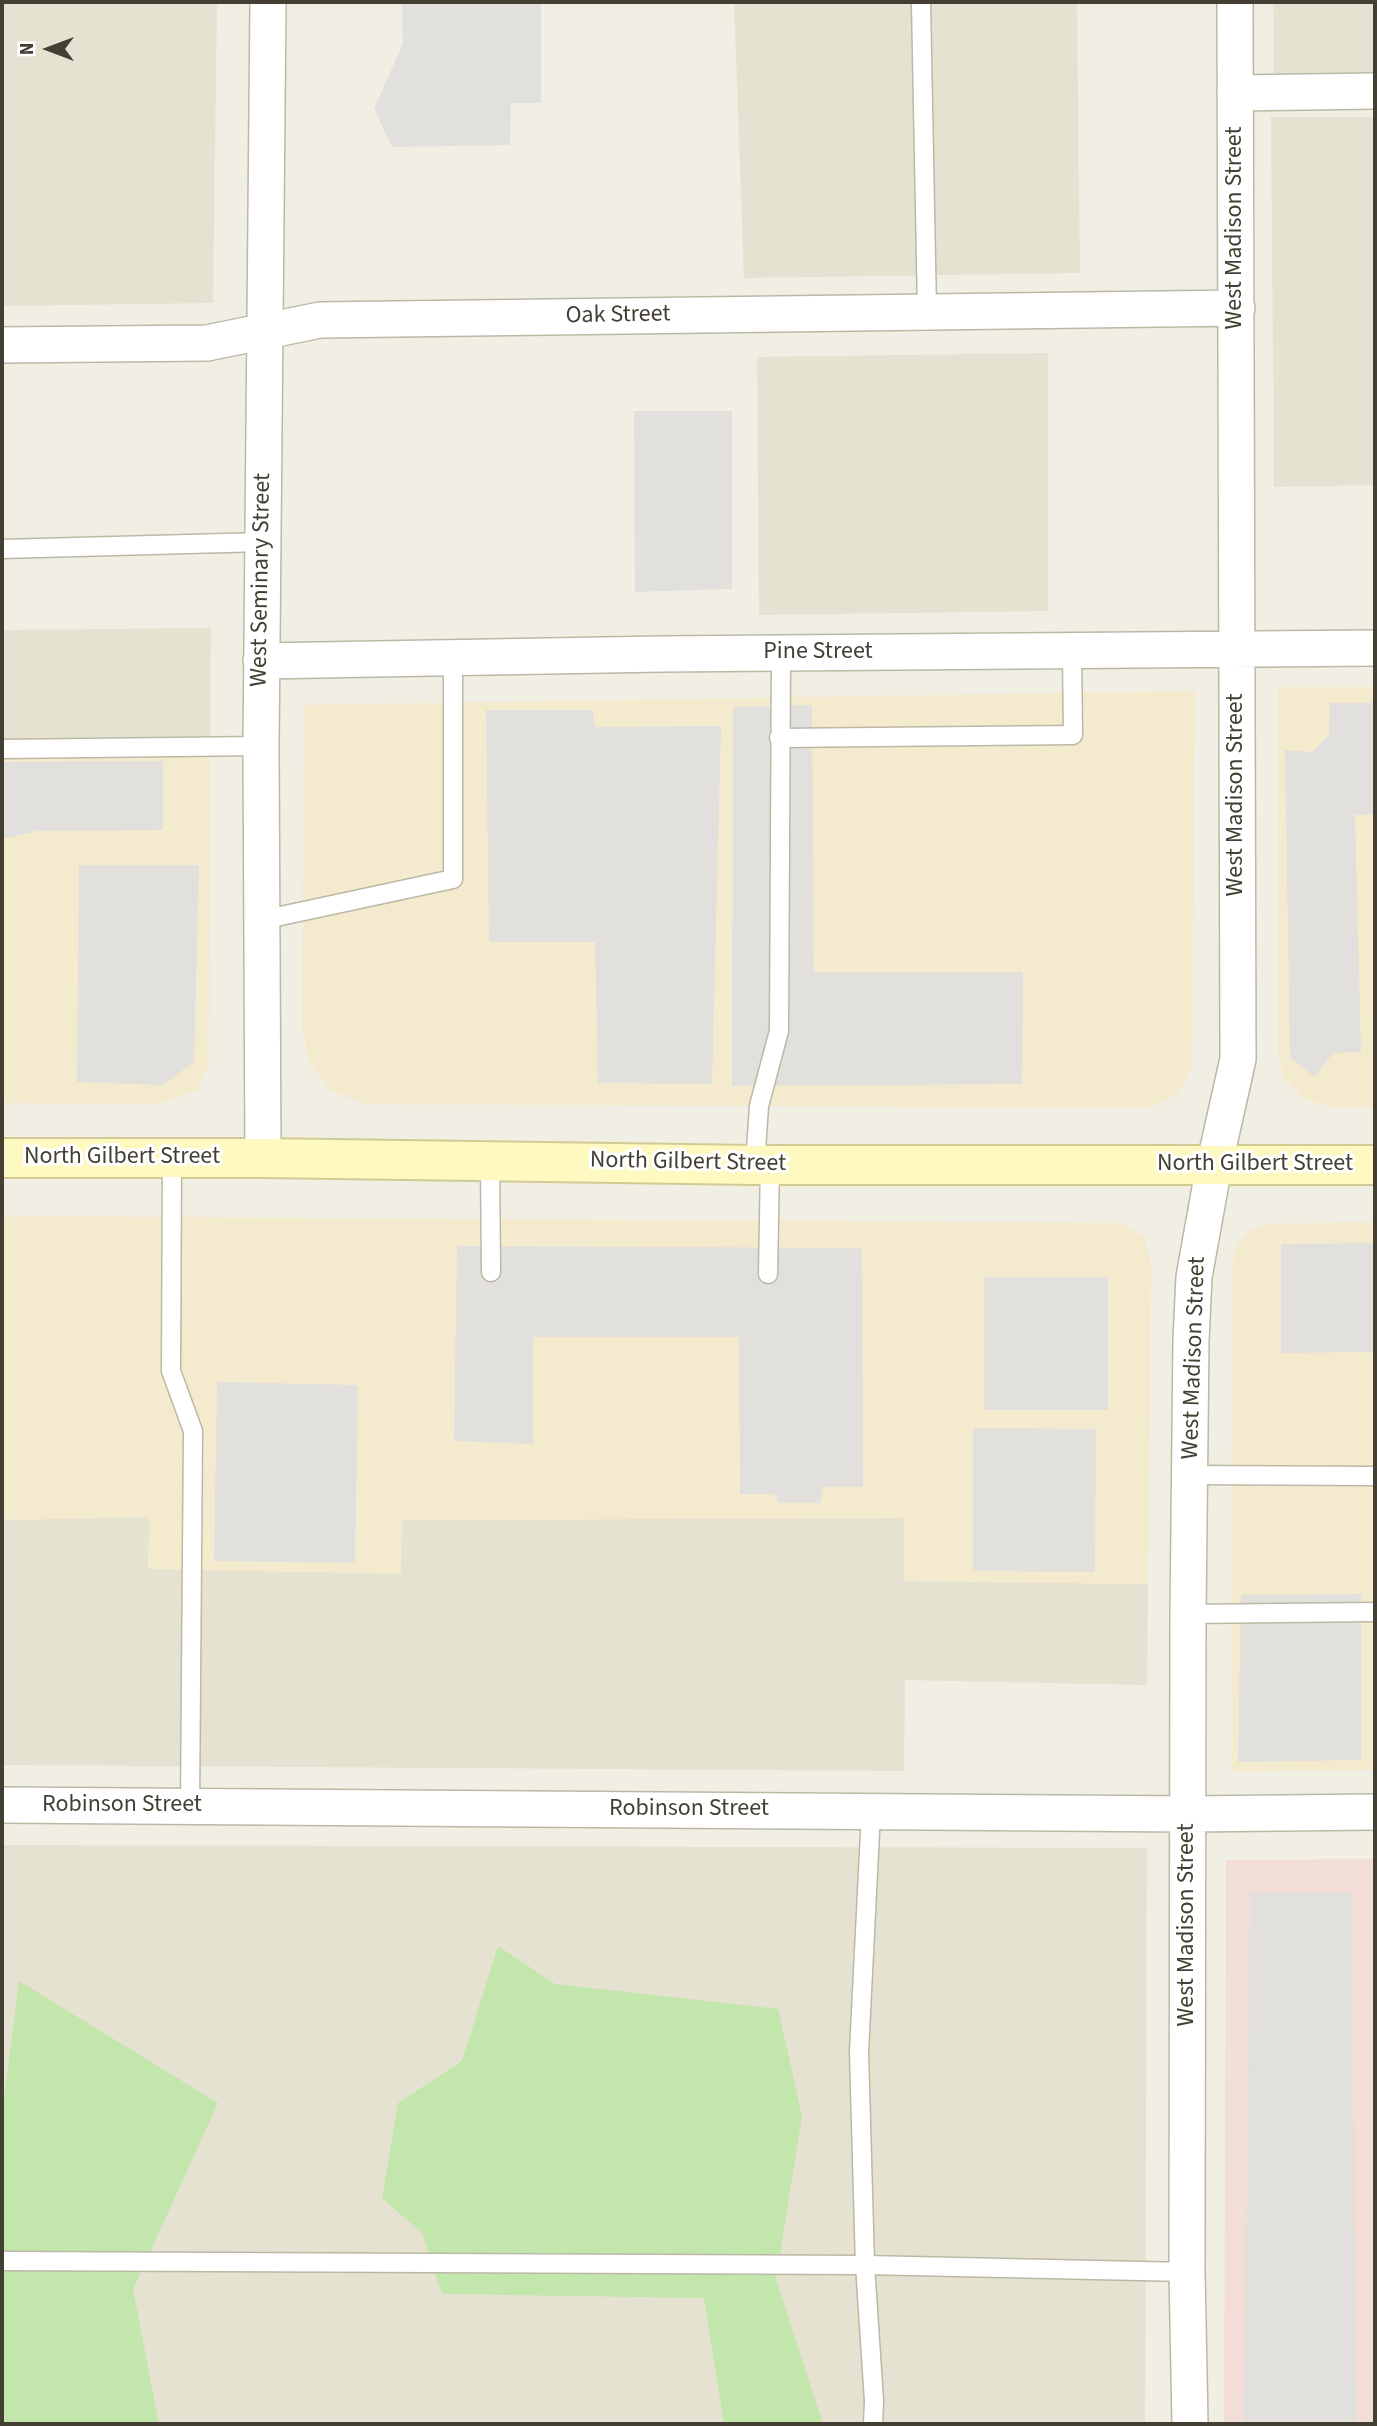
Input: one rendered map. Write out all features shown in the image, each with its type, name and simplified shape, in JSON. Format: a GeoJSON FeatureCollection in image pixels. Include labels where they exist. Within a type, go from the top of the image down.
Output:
{"type":"FeatureCollection","features":[{"type":"Feature","properties":{"kind":"main road","name":"North Gilbert Street"},"geometry":{"type":"LineString","coordinates":[[2,1158],[263,1158],[763,1165],[1375,1165]]}},
{"type":"Feature","properties":{"kind":"street","name":"West Seminary Street"},"geometry":{"type":"LineString","coordinates":[[263,1158],[261,661],[268,2]]}},
{"type":"Feature","properties":{"kind":"street","name":"West Madison Street"},"geometry":{"type":"LineString","coordinates":[[1191,2424],[1187,2272],[1188,1614],[1194,1277],[1214,1166],[1238,1059],[1235,2]]}},
{"type":"Feature","properties":{"kind":"street"},"geometry":{"type":"LineString","coordinates":[[1235,93],[1375,91]]}},
{"type":"Feature","properties":{"kind":"street","name":"Oak Street"},"geometry":{"type":"LineString","coordinates":[[2,345],[207,343],[320,320],[1237,308]]}},
{"type":"Feature","properties":{"kind":"street","name":"Pine Street"},"geometry":{"type":"LineString","coordinates":[[261,661],[1375,648]]}},
{"type":"Feature","properties":{"kind":"street","name":"Robinson Street"},"geometry":{"type":"LineString","coordinates":[[2,1805],[1188,1814],[1375,1812]]}},
{"type":"Feature","properties":{"kind":"lane"},"geometry":{"type":"LineString","coordinates":[[921,2],[927,312]]}},
{"type":"Feature","properties":{"kind":"lane"},"geometry":{"type":"LineString","coordinates":[[2,549],[263,542]]}},
{"type":"Feature","properties":{"kind":"lane"},"geometry":{"type":"LineString","coordinates":[[779,737],[1073,735],[1072,652]]}},
{"type":"Feature","properties":{"kind":"lane"},"geometry":{"type":"LineString","coordinates":[[768,1274],[759,1106],[779,1031],[781,653]]}},
{"type":"Feature","properties":{"kind":"lane"},"geometry":{"type":"LineString","coordinates":[[262,920],[453,879],[453,658]]}},
{"type":"Feature","properties":{"kind":"lane"},"geometry":{"type":"LineString","coordinates":[[2,749],[261,746]]}},
{"type":"Feature","properties":{"kind":"lane"},"geometry":{"type":"LineString","coordinates":[[172,1158],[171,1371],[192,1431],[190,1806]]}},
{"type":"Feature","properties":{"kind":"lane"},"geometry":{"type":"LineString","coordinates":[[490,1161],[491,1272]]}},
{"type":"Feature","properties":{"kind":"lane"},"geometry":{"type":"LineString","coordinates":[[1190,1475],[1375,1476]]}},
{"type":"Feature","properties":{"kind":"lane"},"geometry":{"type":"LineString","coordinates":[[1188,1614],[1375,1612]]}},
{"type":"Feature","properties":{"kind":"lane"},"geometry":{"type":"LineString","coordinates":[[871,1812],[859,2052],[873,2424]]}},
{"type":"Feature","properties":{"kind":"lane"},"geometry":{"type":"LineString","coordinates":[[2,2261],[865,2265],[1187,2272]]}},
{"type":"Feature","properties":{"kind":"shaded area"},"geometry":{"type":"Polygon","coordinates":[[[2,2],[217,2],[213,303],[2,306],[2,2]]]}},
{"type":"Feature","properties":{"kind":"shaded area"},"geometry":{"type":"Polygon","coordinates":[[[402,2],[541,2],[541,103],[511,103],[510,145],[392,147],[374,109],[403,43],[402,2]]]}},
{"type":"Feature","properties":{"kind":"shaded area"},"geometry":{"type":"Polygon","coordinates":[[[734,2],[1077,2],[1080,273],[744,278],[734,2]]]}},
{"type":"Feature","properties":{"kind":"shaded area"},"geometry":{"type":"Polygon","coordinates":[[[1273,2],[1375,2],[1375,77],[1274,78],[1273,2]]]}},
{"type":"Feature","properties":{"kind":"shaded area"},"geometry":{"type":"Polygon","coordinates":[[[1271,117],[1375,117],[1375,485],[1274,487],[1271,117]]]}},
{"type":"Feature","properties":{"kind":"shaded area"},"geometry":{"type":"Polygon","coordinates":[[[1048,353],[1048,611],[759,615],[757,357],[1048,353]]]}},
{"type":"Feature","properties":{"kind":"shaded area"},"geometry":{"type":"Polygon","coordinates":[[[634,411],[732,411],[732,589],[635,592],[634,411]]]}},
{"type":"Feature","properties":{"kind":"shaded area"},"geometry":{"type":"Polygon","coordinates":[[[211,628],[210,748],[2,749],[2,630],[211,628]]]}},
{"type":"Feature","properties":{"kind":"shaded area"},"geometry":{"type":"Polygon","coordinates":[[[1278,687],[1375,687],[1375,1107],[1334,1108],[1304,1099],[1283,1077],[1278,1050],[1278,687]]]}},
{"type":"Feature","properties":{"kind":"shaded area"},"geometry":{"type":"Polygon","coordinates":[[[1195,691],[1192,1069],[1177,1095],[1149,1108],[364,1104],[330,1090],[309,1061],[302,1027],[304,705],[1195,691]]]}},
{"type":"Feature","properties":{"kind":"shaded area"},"geometry":{"type":"Polygon","coordinates":[[[1330,703],[1375,703],[1375,814],[1355,815],[1361,1052],[1333,1053],[1314,1077],[1290,1057],[1285,750],[1312,752],[1329,735],[1330,703]]]}},
{"type":"Feature","properties":{"kind":"shaded area"},"geometry":{"type":"Polygon","coordinates":[[[812,705],[814,972],[1023,972],[1022,1084],[732,1086],[733,707],[812,705]]]}},
{"type":"Feature","properties":{"kind":"shaded area"},"geometry":{"type":"Polygon","coordinates":[[[486,710],[593,710],[595,727],[721,726],[712,1084],[598,1083],[595,942],[489,942],[486,710]]]}},
{"type":"Feature","properties":{"kind":"shaded area"},"geometry":{"type":"Polygon","coordinates":[[[210,748],[209,1064],[197,1090],[159,1104],[2,1103],[2,749],[210,748]]]}},
{"type":"Feature","properties":{"kind":"shaded area"},"geometry":{"type":"Polygon","coordinates":[[[163,761],[163,830],[37,831],[2,839],[2,762],[163,761]]]}},
{"type":"Feature","properties":{"kind":"shaded area"},"geometry":{"type":"Polygon","coordinates":[[[79,865],[199,865],[194,1062],[163,1085],[77,1082],[79,865]]]}},
{"type":"Feature","properties":{"kind":"shaded area"},"geometry":{"type":"Polygon","coordinates":[[[2,1216],[1121,1223],[1144,1236],[1151,1262],[1148,1584],[904,1581],[904,1518],[402,1520],[401,1574],[148,1569],[149,1517],[2,1520],[2,1216]]]}},
{"type":"Feature","properties":{"kind":"shaded area"},"geometry":{"type":"Polygon","coordinates":[[[1375,1222],[1375,1770],[1231,1771],[1232,1266],[1237,1244],[1248,1231],[1270,1224],[1375,1222]]]}},
{"type":"Feature","properties":{"kind":"shaded area"},"geometry":{"type":"Polygon","coordinates":[[[1375,1243],[1375,1352],[1281,1353],[1281,1244],[1375,1243]]]}},
{"type":"Feature","properties":{"kind":"shaded area"},"geometry":{"type":"Polygon","coordinates":[[[457,1246],[862,1248],[863,1487],[823,1487],[820,1503],[779,1503],[774,1494],[740,1494],[739,1337],[533,1337],[533,1444],[454,1441],[457,1246]]]}},
{"type":"Feature","properties":{"kind":"shaded area"},"geometry":{"type":"Polygon","coordinates":[[[984,1277],[1108,1277],[1108,1410],[984,1410],[984,1277]]]}},
{"type":"Feature","properties":{"kind":"shaded area"},"geometry":{"type":"Polygon","coordinates":[[[217,1382],[358,1385],[355,1563],[214,1561],[217,1382]]]}},
{"type":"Feature","properties":{"kind":"shaded area"},"geometry":{"type":"Polygon","coordinates":[[[973,1428],[1096,1429],[1095,1572],[973,1571],[973,1428]]]}},
{"type":"Feature","properties":{"kind":"shaded area"},"geometry":{"type":"Polygon","coordinates":[[[150,1517],[148,1569],[401,1573],[401,1520],[905,1518],[905,1581],[1148,1584],[1147,1685],[905,1680],[904,1771],[2,1765],[2,1520],[150,1517]]]}},
{"type":"Feature","properties":{"kind":"shaded area"},"geometry":{"type":"Polygon","coordinates":[[[1361,1594],[1361,1760],[1238,1762],[1241,1595],[1361,1594]]]}},
{"type":"Feature","properties":{"kind":"shaded area"},"geometry":{"type":"Polygon","coordinates":[[[2,1845],[1147,1848],[1145,2424],[2,2424],[2,1845]]]}},
{"type":"Feature","properties":{"kind":"shaded area"},"geometry":{"type":"Polygon","coordinates":[[[1375,1859],[1375,2424],[1224,2424],[1226,1860],[1375,1859]]]}},
{"type":"Feature","properties":{"kind":"shaded area"},"geometry":{"type":"Polygon","coordinates":[[[1250,1893],[1352,1893],[1356,2424],[1244,2424],[1250,1893]]]}},
{"type":"Feature","properties":{"kind":"green space"},"geometry":{"type":"Polygon","coordinates":[[[498,1946],[555,1984],[778,2009],[802,2116],[776,2279],[823,2424],[724,2424],[704,2298],[442,2294],[422,2233],[382,2198],[398,2103],[462,2061],[498,1946]]]}},
{"type":"Feature","properties":{"kind":"green space"},"geometry":{"type":"Polygon","coordinates":[[[19,1981],[218,2103],[133,2289],[159,2424],[2,2424],[2,2114],[19,1981]]]}}]}
